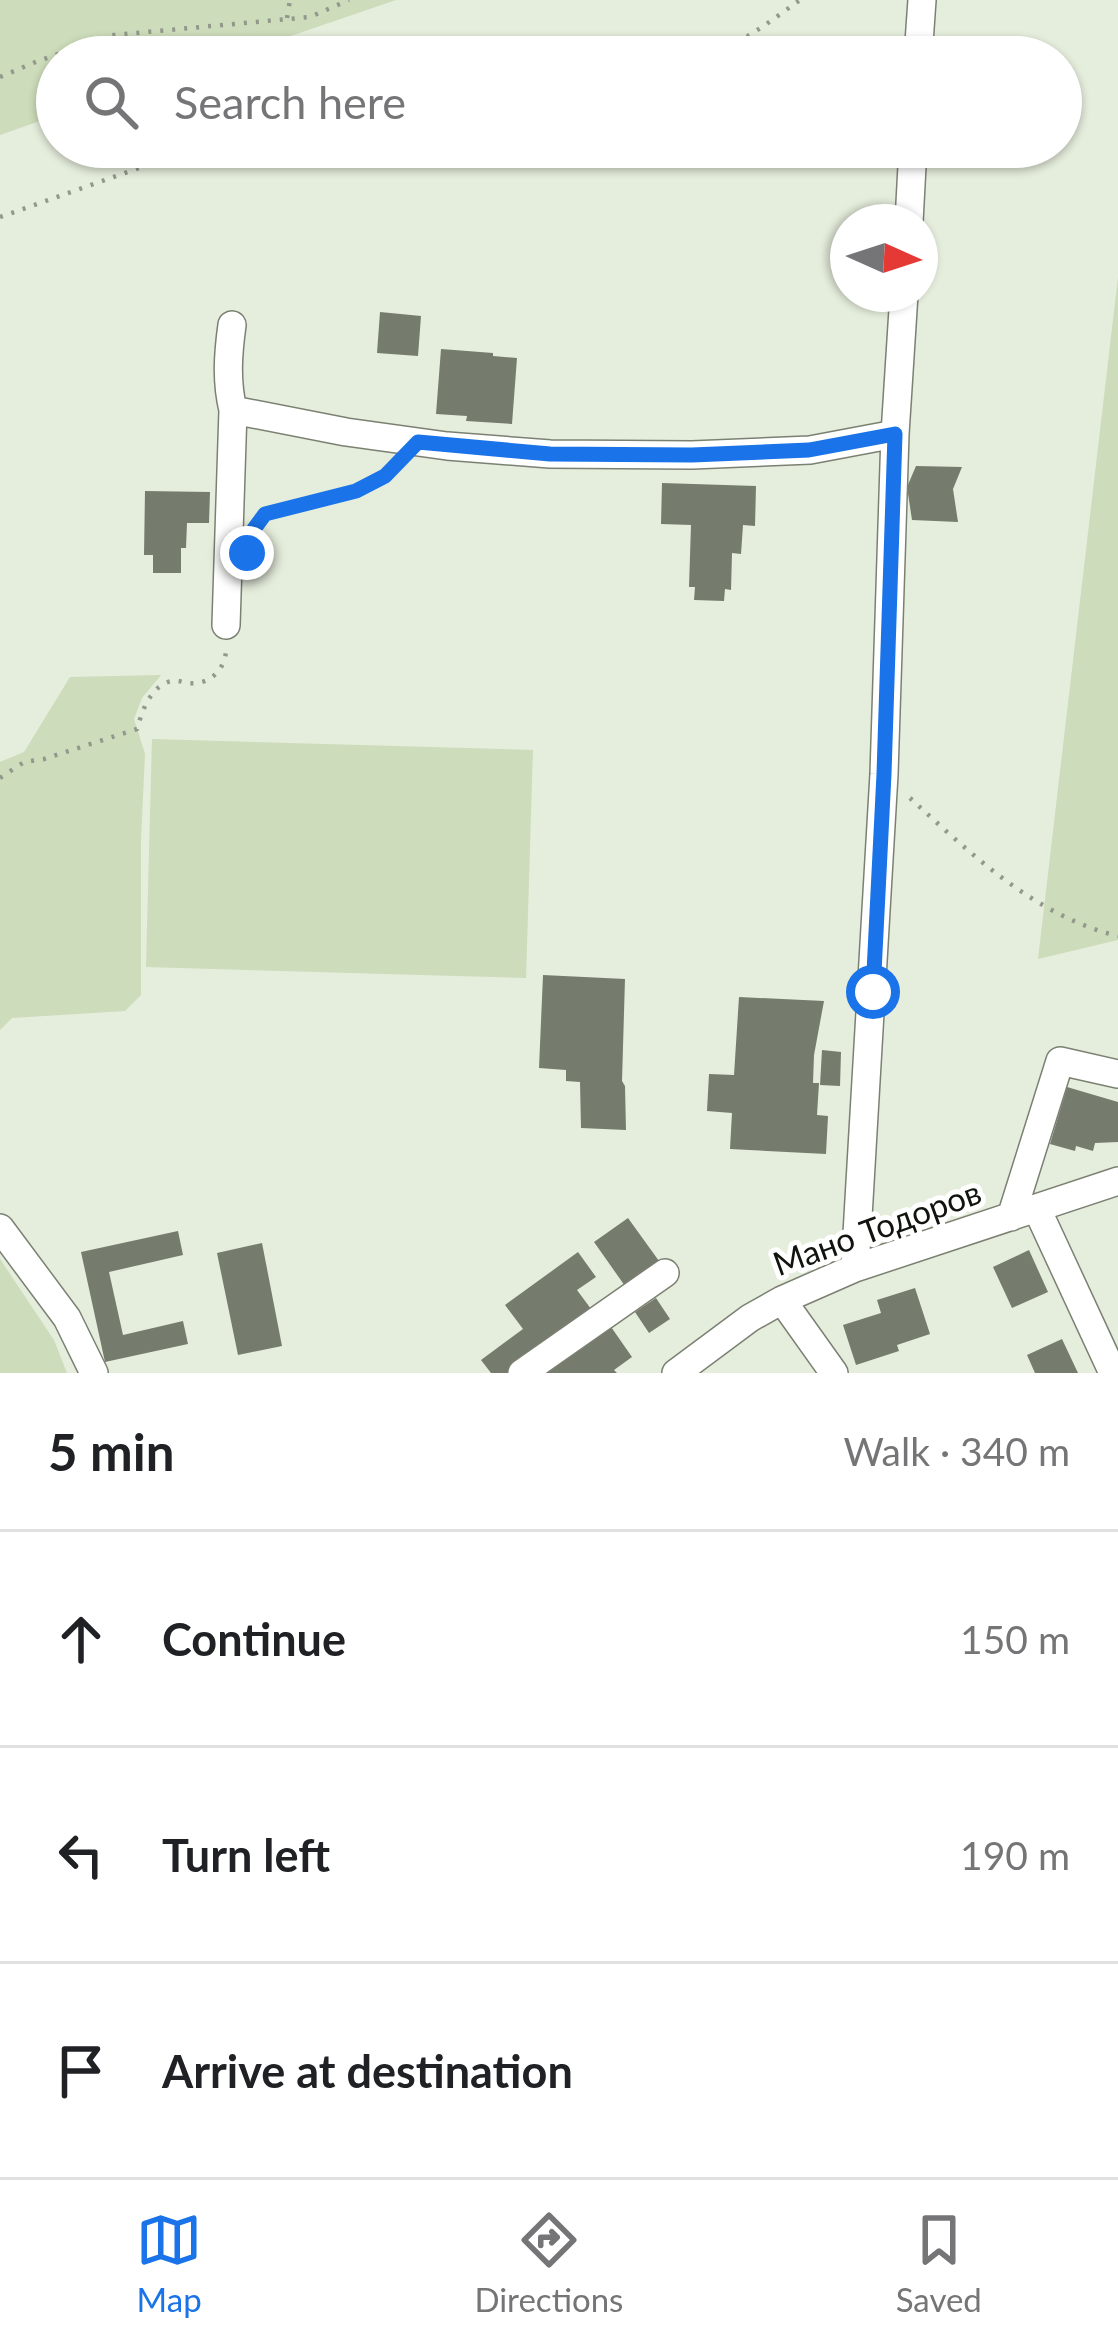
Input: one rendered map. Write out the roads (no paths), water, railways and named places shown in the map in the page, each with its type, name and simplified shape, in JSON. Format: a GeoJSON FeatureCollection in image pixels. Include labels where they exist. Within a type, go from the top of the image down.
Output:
{"type":"FeatureCollection","features":[{"type":"Feature","properties":{"kind":"street"},"geometry":{"type":"LineString","coordinates":[[919,36],[922,0]]}},
{"type":"Feature","properties":{"kind":"street"},"geometry":{"type":"LineString","coordinates":[[910,204],[912,168]]}},
{"type":"Feature","properties":{"kind":"street"},"geometry":{"type":"LineString","coordinates":[[855,1268],[884,774],[903,312]]}},
{"type":"Feature","properties":{"kind":"street"},"geometry":{"type":"LineString","coordinates":[[226,625],[232,410],[227,358],[232,325]]}},
{"type":"Feature","properties":{"kind":"street"},"geometry":{"type":"LineString","coordinates":[[232,410],[418,442],[550,454],[809,450],[895,434]]}},
{"type":"Feature","properties":{"kind":"street"},"geometry":{"type":"LineString","coordinates":[[1113,1373],[1024,1213],[1060,1061],[1118,1074]]}},
{"type":"Feature","properties":{"kind":"street","name":"Мано Тодоров"},"geometry":{"type":"LineString","coordinates":[[676,1373],[750,1318],[855,1268],[1118,1181]]}},
{"type":"Feature","properties":{"kind":"street"},"geometry":{"type":"LineString","coordinates":[[0,1228],[67,1318],[94,1373]]}},
{"type":"Feature","properties":{"kind":"street"},"geometry":{"type":"LineString","coordinates":[[522,1373],[665,1273]]}},
{"type":"Feature","properties":{"kind":"street"},"geometry":{"type":"LineString","coordinates":[[782,1300],[834,1373]]}}]}
